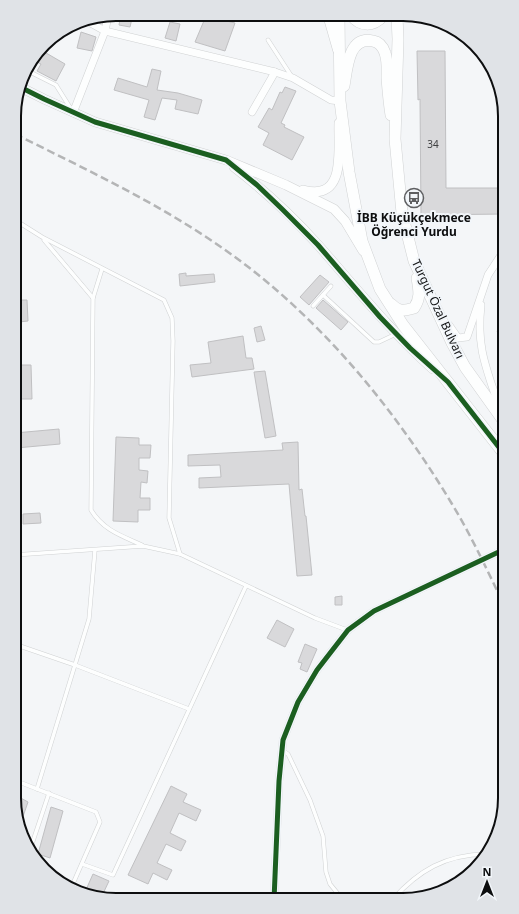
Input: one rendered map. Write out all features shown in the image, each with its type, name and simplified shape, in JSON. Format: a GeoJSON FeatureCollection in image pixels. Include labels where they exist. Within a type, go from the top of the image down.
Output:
{"type":"FeatureCollection","features":[{"type":"Feature","properties":{"kind":"main road"},"geometry":{"type":"LineString","coordinates":[[330,21],[339,53]]}},
{"type":"Feature","properties":{"kind":"main road","name":"Turgut Özal Bulvarı"},"geometry":{"type":"LineString","coordinates":[[339,21],[340,101],[349,172],[362,241],[370,263],[380,289],[403,325],[498,446]]}},
{"type":"Feature","properties":{"kind":"main road"},"geometry":{"type":"LineString","coordinates":[[356,21],[364,25],[371,25],[377,21]]}},
{"type":"Feature","properties":{"kind":"main road","name":"Turgut Özal Bulvarı"},"geometry":{"type":"LineString","coordinates":[[397,21],[395,139],[402,213],[414,261],[430,298],[465,367],[498,413]]}},
{"type":"Feature","properties":{"kind":"main road"},"geometry":{"type":"LineString","coordinates":[[340,101],[351,53],[355,45],[362,41],[375,41],[380,45],[386,57],[388,98],[395,139]]}},
{"type":"Feature","properties":{"kind":"main road"},"geometry":{"type":"LineString","coordinates":[[380,289],[398,310],[404,311],[414,308],[419,301],[420,294],[414,261]]}},
{"type":"Feature","properties":{"kind":"street"},"geometry":{"type":"LineString","coordinates":[[73,113],[105,31],[107,22]]}},
{"type":"Feature","properties":{"kind":"street"},"geometry":{"type":"LineString","coordinates":[[92,24],[105,31],[275,72],[292,78],[331,100],[340,101],[337,169],[336,178],[332,185],[322,191],[314,192],[286,185]]}},
{"type":"Feature","properties":{"kind":"street"},"geometry":{"type":"LineString","coordinates":[[252,112],[275,72]]}},
{"type":"Feature","properties":{"kind":"street"},"geometry":{"type":"LineString","coordinates":[[25,89],[73,113],[115,128],[226,160],[286,185],[334,209],[345,221],[370,263]]}},
{"type":"Feature","properties":{"kind":"street"},"geometry":{"type":"LineString","coordinates":[[226,160],[257,185],[313,240],[396,333],[448,382]]}},
{"type":"Feature","properties":{"kind":"street"},"geometry":{"type":"LineString","coordinates":[[430,298],[445,318],[454,334],[458,338],[467,337],[470,334],[488,274],[498,259]]}},
{"type":"Feature","properties":{"kind":"street"},"geometry":{"type":"LineString","coordinates":[[482,293],[479,332],[482,353],[487,375],[498,404]]}},
{"type":"Feature","properties":{"kind":"street"},"geometry":{"type":"LineString","coordinates":[[274,893],[279,781],[283,740],[298,702],[317,670],[348,630],[374,611],[498,552]]}},
{"type":"Feature","properties":{"kind":"lane"},"geometry":{"type":"LineString","coordinates":[[268,40],[292,78]]}},
{"type":"Feature","properties":{"kind":"lane"},"geometry":{"type":"LineString","coordinates":[[32,73],[56,85],[73,113]]}},
{"type":"Feature","properties":{"kind":"lane"},"geometry":{"type":"LineString","coordinates":[[21,224],[42,237],[102,269],[164,300],[172,318],[173,341],[169,518],[180,554]]}},
{"type":"Feature","properties":{"kind":"lane"},"geometry":{"type":"LineString","coordinates":[[42,237],[94,298]]}},
{"type":"Feature","properties":{"kind":"lane"},"geometry":{"type":"LineString","coordinates":[[102,269],[94,298],[91,510],[98,521],[116,534],[143,546],[180,554],[315,618],[348,630]]}},
{"type":"Feature","properties":{"kind":"lane"},"geometry":{"type":"LineString","coordinates":[[313,306],[331,286]]}},
{"type":"Feature","properties":{"kind":"lane"},"geometry":{"type":"LineString","coordinates":[[323,295],[374,342],[380,342],[396,333]]}},
{"type":"Feature","properties":{"kind":"lane"},"geometry":{"type":"LineString","coordinates":[[21,555],[143,546]]}},
{"type":"Feature","properties":{"kind":"lane"},"geometry":{"type":"LineString","coordinates":[[37,789],[89,619],[95,550]]}},
{"type":"Feature","properties":{"kind":"lane"},"geometry":{"type":"LineString","coordinates":[[82,864],[113,875],[246,586]]}},
{"type":"Feature","properties":{"kind":"lane"},"geometry":{"type":"LineString","coordinates":[[21,646],[75,665],[189,710]]}},
{"type":"Feature","properties":{"kind":"lane"},"geometry":{"type":"LineString","coordinates":[[282,750],[288,754],[310,800],[323,836],[326,872],[330,884],[337,893]]}},
{"type":"Feature","properties":{"kind":"lane"},"geometry":{"type":"LineString","coordinates":[[21,783],[96,812],[100,822],[74,883]]}},
{"type":"Feature","properties":{"kind":"lane"},"geometry":{"type":"LineString","coordinates":[[33,844],[49,793]]}},
{"type":"Feature","properties":{"kind":"lane"},"geometry":{"type":"LineString","coordinates":[[398,893],[409,881],[440,863],[469,854],[480,854]]}},
{"type":"Feature","properties":{"kind":"building"},"geometry":{"type":"Polygon","coordinates":[[[120,21],[131,21],[130,27],[119,25],[120,21]]]}},
{"type":"Feature","properties":{"kind":"building"},"geometry":{"type":"Polygon","coordinates":[[[204,21],[227,21],[235,23],[225,51],[195,42],[204,21]]]}},
{"type":"Feature","properties":{"kind":"building"},"geometry":{"type":"Polygon","coordinates":[[[170,22],[180,24],[176,41],[165,38],[170,22]]]}},
{"type":"Feature","properties":{"kind":"building"},"geometry":{"type":"Polygon","coordinates":[[[81,32],[96,37],[92,51],[77,48],[81,32]]]}},
{"type":"Feature","properties":{"kind":"building"},"geometry":{"type":"Polygon","coordinates":[[[417,51],[445,51],[446,188],[498,188],[498,214],[421,215],[420,99],[418,100],[417,51]]]}},
{"type":"Feature","properties":{"kind":"building"},"geometry":{"type":"Polygon","coordinates":[[[45,53],[65,64],[56,81],[37,71],[41,64],[38,62],[45,53]]]}},
{"type":"Feature","properties":{"kind":"building"},"geometry":{"type":"Polygon","coordinates":[[[152,69],[161,71],[157,90],[178,93],[202,100],[198,114],[175,109],[177,100],[162,98],[155,120],[144,117],[149,100],[114,90],[118,78],[147,87],[152,69]]]}},
{"type":"Feature","properties":{"kind":"building"},"geometry":{"type":"Polygon","coordinates":[[[285,87],[296,91],[281,123],[285,125],[284,127],[304,137],[292,160],[263,145],[269,133],[258,127],[269,108],[272,110],[280,92],[282,93],[285,87]]]}},
{"type":"Feature","properties":{"kind":"building"},"geometry":{"type":"Polygon","coordinates":[[[186,273],[186,276],[214,274],[215,282],[180,286],[179,274],[186,273]]]}},
{"type":"Feature","properties":{"kind":"building"},"geometry":{"type":"Polygon","coordinates":[[[320,275],[329,282],[309,305],[300,297],[320,275]]]}},
{"type":"Feature","properties":{"kind":"building"},"geometry":{"type":"Polygon","coordinates":[[[21,300],[27,300],[28,321],[21,322],[21,300]]]}},
{"type":"Feature","properties":{"kind":"building"},"geometry":{"type":"Polygon","coordinates":[[[323,300],[348,322],[341,330],[316,308],[323,300]]]}},
{"type":"Feature","properties":{"kind":"building"},"geometry":{"type":"Polygon","coordinates":[[[261,326],[265,340],[257,342],[254,328],[261,326]]]}},
{"type":"Feature","properties":{"kind":"building"},"geometry":{"type":"Polygon","coordinates":[[[243,336],[246,358],[252,358],[254,369],[192,377],[190,365],[211,363],[208,342],[243,336]]]}},
{"type":"Feature","properties":{"kind":"building"},"geometry":{"type":"Polygon","coordinates":[[[21,365],[31,365],[32,399],[21,399],[21,365]]]}},
{"type":"Feature","properties":{"kind":"building"},"geometry":{"type":"Polygon","coordinates":[[[265,371],[276,436],[265,438],[254,372],[265,371]]]}},
{"type":"Feature","properties":{"kind":"building"},"geometry":{"type":"Polygon","coordinates":[[[59,429],[60,444],[21,448],[21,432],[59,429]]]}},
{"type":"Feature","properties":{"kind":"building"},"geometry":{"type":"Polygon","coordinates":[[[116,437],[139,438],[139,445],[151,445],[150,458],[139,458],[139,470],[148,471],[147,483],[141,482],[140,498],[150,498],[150,510],[138,510],[138,522],[113,521],[116,437]]]}},
{"type":"Feature","properties":{"kind":"building"},"geometry":{"type":"Polygon","coordinates":[[[298,442],[299,490],[302,489],[312,575],[297,576],[289,484],[199,488],[199,478],[221,477],[220,465],[188,466],[188,455],[283,450],[282,443],[298,442]]]}},
{"type":"Feature","properties":{"kind":"building"},"geometry":{"type":"Polygon","coordinates":[[[40,513],[41,523],[23,524],[23,514],[40,513]]]}},
{"type":"Feature","properties":{"kind":"building"},"geometry":{"type":"Polygon","coordinates":[[[342,596],[342,605],[335,605],[335,597],[342,596]]]}},
{"type":"Feature","properties":{"kind":"building"},"geometry":{"type":"Polygon","coordinates":[[[277,620],[294,629],[285,647],[267,638],[277,620]]]}},
{"type":"Feature","properties":{"kind":"building"},"geometry":{"type":"Polygon","coordinates":[[[305,644],[317,649],[307,672],[300,669],[302,663],[298,662],[305,644]]]}},
{"type":"Feature","properties":{"kind":"building"},"geometry":{"type":"Polygon","coordinates":[[[171,786],[187,794],[183,802],[201,810],[196,821],[179,813],[170,833],[186,841],[181,851],[166,844],[157,863],[172,870],[167,880],[153,873],[148,884],[128,875],[171,786]]]}},
{"type":"Feature","properties":{"kind":"building"},"geometry":{"type":"Polygon","coordinates":[[[21,798],[28,802],[23,816],[21,798]]]}},
{"type":"Feature","properties":{"kind":"building"},"geometry":{"type":"Polygon","coordinates":[[[51,807],[63,811],[50,858],[38,853],[51,807]]]}},
{"type":"Feature","properties":{"kind":"building"},"geometry":{"type":"Polygon","coordinates":[[[93,874],[109,881],[104,892],[87,888],[93,874]]]}},
{"type":"Feature","properties":{"kind":"railway"},"geometry":{"type":"LineString","coordinates":[[21,137],[117,185],[191,227],[251,269],[285,297],[347,360],[403,430],[429,467],[452,504],[480,555],[498,592]]}},
{"type":"Feature","properties":{"kind":"cycle path"},"geometry":{"type":"LineString","coordinates":[[25,89],[95,122],[226,160],[257,185],[318,245],[380,317],[410,348],[448,382],[498,446]]}},
{"type":"Feature","properties":{"kind":"cycle path"},"geometry":{"type":"LineString","coordinates":[[274,893],[279,781],[283,740],[298,702],[317,670],[348,630],[374,611],[498,552]]}},
{"type":"Feature","properties":{"kind":"place","name":"İBB Küçükçekmece Öğrenci Yurdu"},"geometry":{"type":"Point","coordinates":[414,198]}}]}
